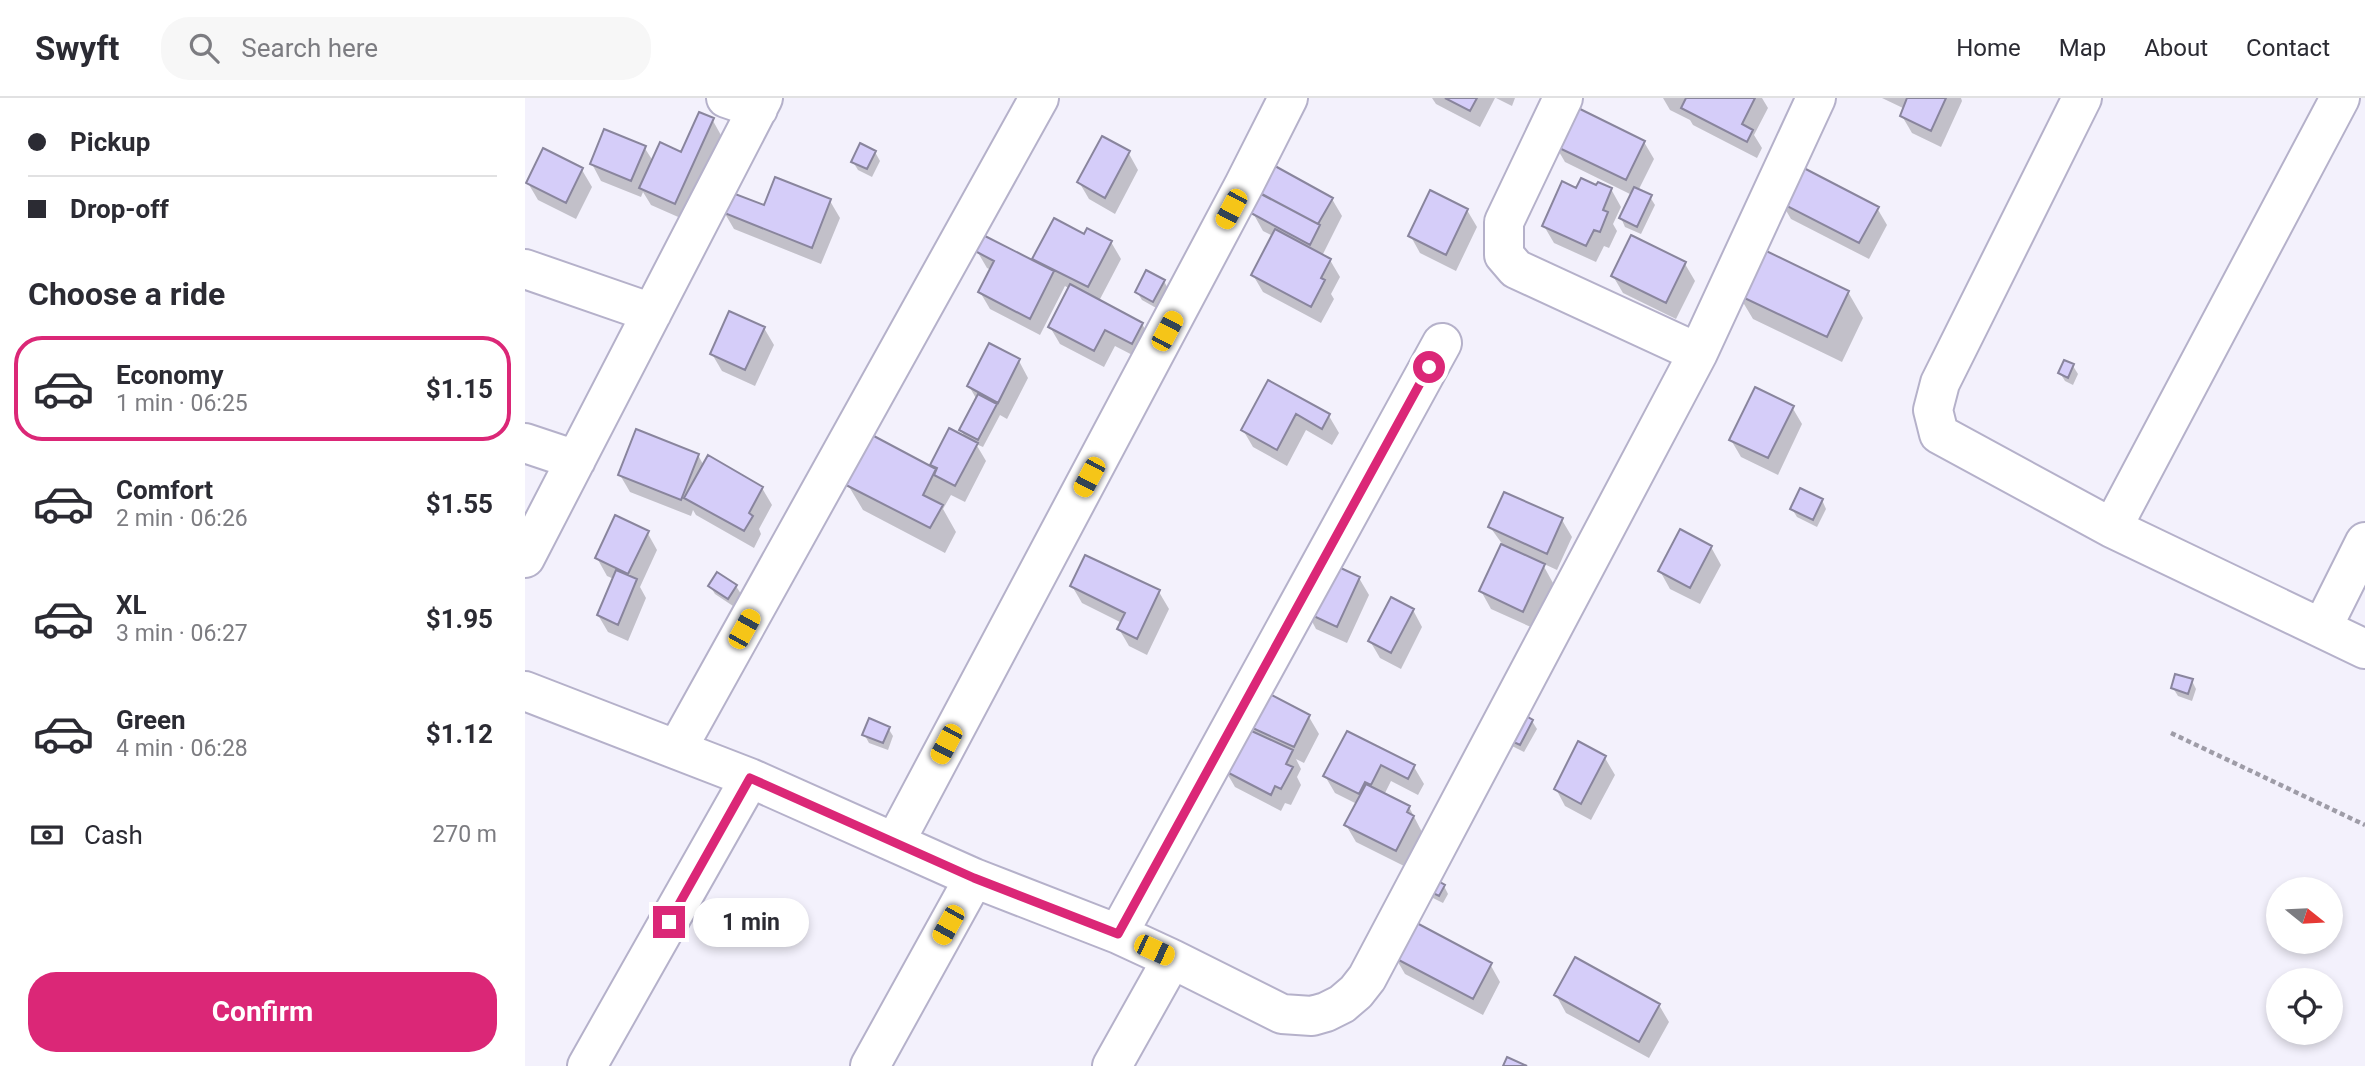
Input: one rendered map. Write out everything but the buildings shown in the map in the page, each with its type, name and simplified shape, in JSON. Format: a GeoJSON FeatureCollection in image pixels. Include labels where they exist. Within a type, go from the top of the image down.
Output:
{"type":"FeatureCollection","features":[{"type":"Feature","properties":{"kind":"street"},"geometry":{"type":"LineString","coordinates":[[677,749],[1039,98]]}},
{"type":"Feature","properties":{"kind":"street"},"geometry":{"type":"LineString","coordinates":[[895,842],[1288,98]]}},
{"type":"Feature","properties":{"kind":"street"},"geometry":{"type":"LineString","coordinates":[[1563,98],[1504,222],[1504,255],[1516,269],[1698,353]]}},
{"type":"Feature","properties":{"kind":"street"},"geometry":{"type":"LineString","coordinates":[[525,691],[750,778],[974,878],[1118,934],[1282,1014],[1312,1016],[1326,1012],[1342,1004],[1367,978],[1698,353],[1816,98]]}},
{"type":"Feature","properties":{"kind":"street"},"geometry":{"type":"LineString","coordinates":[[2082,98],[1940,383],[1933,410],[1939,434],[2112,528],[2365,649]]}},
{"type":"Feature","properties":{"kind":"street"},"geometry":{"type":"LineString","coordinates":[[2112,528],[2340,98]]}},
{"type":"Feature","properties":{"kind":"street"},"geometry":{"type":"LineString","coordinates":[[525,558],[652,313],[749,102]]}},
{"type":"Feature","properties":{"kind":"street"},"geometry":{"type":"LineString","coordinates":[[525,269],[652,313]]}},
{"type":"Feature","properties":{"kind":"street"},"geometry":{"type":"LineString","coordinates":[[1118,934],[1442,343]]}},
{"type":"Feature","properties":{"kind":"street"},"geometry":{"type":"LineString","coordinates":[[525,443],[576,460]]}},
{"type":"Feature","properties":{"kind":"street"},"geometry":{"type":"LineString","coordinates":[[2322,628],[2365,542]]}},
{"type":"Feature","properties":{"kind":"street"},"geometry":{"type":"LineString","coordinates":[[587,1066],[750,778]]}},
{"type":"Feature","properties":{"kind":"street"},"geometry":{"type":"LineString","coordinates":[[870,1066],[974,878]]}},
{"type":"Feature","properties":{"kind":"street"},"geometry":{"type":"LineString","coordinates":[[1112,1066],[1172,959]]}},
{"type":"Feature","properties":{"kind":"path"},"geometry":{"type":"LineString","coordinates":[[2171,733],[2365,825]]}},
{"type":"Feature","properties":{"kind":"route"},"geometry":{"type":"LineString","coordinates":[[669,922],[750,778],[974,878],[1118,934],[1429,367]]}}]}
